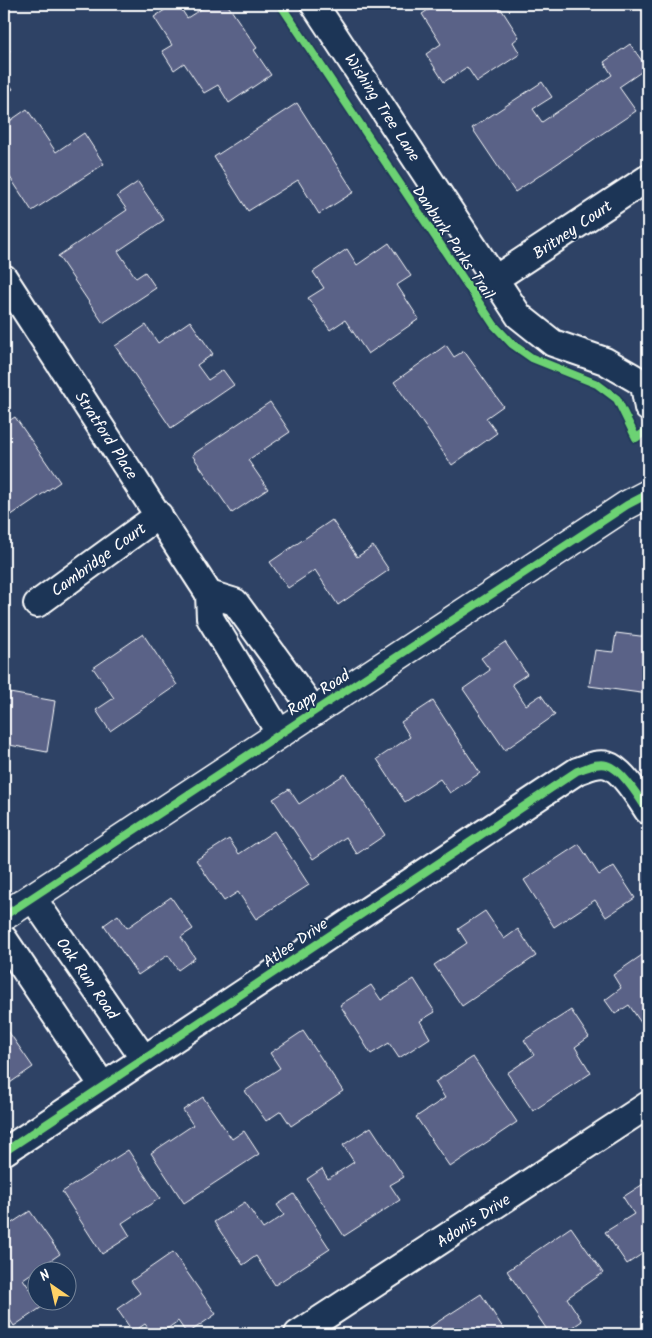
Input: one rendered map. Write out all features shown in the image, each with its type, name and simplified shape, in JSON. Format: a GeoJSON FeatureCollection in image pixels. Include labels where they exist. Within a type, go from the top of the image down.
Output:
{"type":"FeatureCollection","features":[{"type":"Feature","properties":{"kind":"street","name":"Wishing Tree Lane"},"geometry":{"type":"LineString","coordinates":[[314,4],[519,316],[553,343],[605,361],[632,375],[647,393]]}},
{"type":"Feature","properties":{"kind":"street","name":"Britney Court"},"geometry":{"type":"LineString","coordinates":[[495,279],[648,178]]}},
{"type":"Feature","properties":{"kind":"street","name":"Stratford Place"},"geometry":{"type":"LineString","coordinates":[[4,278],[209,594],[210,618],[280,734]]}},
{"type":"Feature","properties":{"kind":"street","name":"Rapp Road"},"geometry":{"type":"LineString","coordinates":[[4,916],[619,510],[648,494]]}},
{"type":"Feature","properties":{"kind":"street","name":"Cambridge Court"},"geometry":{"type":"LineString","coordinates":[[37,604],[159,515]]}},
{"type":"Feature","properties":{"kind":"street"},"geometry":{"type":"LineString","coordinates":[[209,594],[235,602],[315,712]]}},
{"type":"Feature","properties":{"kind":"street","name":"Atlee Drive"},"geometry":{"type":"LineString","coordinates":[[4,1152],[577,771],[595,765],[606,764],[614,768],[636,793],[648,812]]}},
{"type":"Feature","properties":{"kind":"street","name":"Oak Run Road"},"geometry":{"type":"LineString","coordinates":[[32,897],[144,1059]]}},
{"type":"Feature","properties":{"kind":"street"},"geometry":{"type":"LineString","coordinates":[[4,940],[103,1086]]}},
{"type":"Feature","properties":{"kind":"street","name":"Adonis Drive"},"geometry":{"type":"LineString","coordinates":[[298,1334],[648,1105]]}},
{"type":"Feature","properties":{"kind":"building"},"geometry":{"type":"Polygon","coordinates":[[[174,4],[178,4],[187,18],[209,4],[227,4],[257,48],[254,50],[271,75],[229,103],[218,85],[204,93],[184,63],[174,70],[162,51],[172,45],[154,17],[174,4]]]}},
{"type":"Feature","properties":{"kind":"building"},"geometry":{"type":"Polygon","coordinates":[[[437,4],[498,4],[519,37],[513,42],[520,54],[477,82],[467,67],[444,82],[426,54],[441,44],[422,14],[437,4]]]}},
{"type":"Feature","properties":{"kind":"building"},"geometry":{"type":"Polygon","coordinates":[[[4,42],[10,51],[4,55],[4,42]]]}},
{"type":"Feature","properties":{"kind":"building"},"geometry":{"type":"Polygon","coordinates":[[[630,44],[647,68],[619,87],[636,111],[515,192],[472,128],[542,82],[552,97],[533,109],[542,122],[612,75],[604,62],[630,44]]]}},
{"type":"Feature","properties":{"kind":"building"},"geometry":{"type":"Polygon","coordinates":[[[4,76],[13,89],[4,96],[4,76]]]}},
{"type":"Feature","properties":{"kind":"building"},"geometry":{"type":"Polygon","coordinates":[[[297,103],[354,192],[319,214],[298,180],[248,211],[214,157],[297,103]]]}},
{"type":"Feature","properties":{"kind":"building"},"geometry":{"type":"Polygon","coordinates":[[[27,109],[56,152],[84,133],[104,164],[32,211],[4,168],[4,125],[27,109]]]}},
{"type":"Feature","properties":{"kind":"building"},"geometry":{"type":"Polygon","coordinates":[[[138,182],[164,220],[118,251],[136,278],[145,272],[156,288],[103,323],[58,256],[127,210],[117,196],[138,182]]]}},
{"type":"Feature","properties":{"kind":"building"},"geometry":{"type":"Polygon","coordinates":[[[389,243],[411,276],[397,285],[419,319],[368,354],[345,320],[330,330],[308,298],[324,288],[313,272],[347,249],[357,265],[389,243]]]}},
{"type":"Feature","properties":{"kind":"building"},"geometry":{"type":"Polygon","coordinates":[[[190,321],[213,354],[197,365],[208,380],[223,370],[234,385],[171,428],[115,346],[146,325],[158,343],[190,321]]]}},
{"type":"Feature","properties":{"kind":"building"},"geometry":{"type":"Polygon","coordinates":[[[446,345],[454,357],[464,351],[503,406],[486,418],[497,433],[452,465],[394,382],[446,345]]]}},
{"type":"Feature","properties":{"kind":"building"},"geometry":{"type":"Polygon","coordinates":[[[270,402],[290,432],[248,460],[268,489],[232,513],[192,455],[270,402]]]}},
{"type":"Feature","properties":{"kind":"building"},"geometry":{"type":"Polygon","coordinates":[[[15,417],[60,482],[4,520],[4,424],[15,417]]]}},
{"type":"Feature","properties":{"kind":"building"},"geometry":{"type":"Polygon","coordinates":[[[332,520],[357,557],[373,546],[389,570],[338,605],[315,570],[288,588],[270,562],[332,520]]]}},
{"type":"Feature","properties":{"kind":"building"},"geometry":{"type":"Polygon","coordinates":[[[616,633],[648,637],[648,694],[589,686],[595,650],[613,652],[616,633]]]}},
{"type":"Feature","properties":{"kind":"building"},"geometry":{"type":"Polygon","coordinates":[[[143,634],[177,685],[110,731],[96,710],[114,698],[93,668],[143,634]]]}},
{"type":"Feature","properties":{"kind":"building"},"geometry":{"type":"Polygon","coordinates":[[[505,642],[527,674],[512,684],[526,705],[541,695],[555,715],[505,750],[463,689],[490,670],[481,658],[505,642]]]}},
{"type":"Feature","properties":{"kind":"building"},"geometry":{"type":"Polygon","coordinates":[[[4,692],[55,701],[47,752],[4,744],[4,692]]]}},
{"type":"Feature","properties":{"kind":"building"},"geometry":{"type":"Polygon","coordinates":[[[433,701],[480,773],[450,793],[440,779],[405,802],[377,759],[410,737],[401,722],[433,701]]]}},
{"type":"Feature","properties":{"kind":"building"},"geometry":{"type":"Polygon","coordinates":[[[345,774],[385,835],[357,854],[346,837],[313,859],[273,799],[289,789],[299,804],[345,774]]]}},
{"type":"Feature","properties":{"kind":"building"},"geometry":{"type":"Polygon","coordinates":[[[274,831],[309,885],[256,919],[238,892],[224,901],[196,860],[229,839],[239,854],[274,831]]]}},
{"type":"Feature","properties":{"kind":"building"},"geometry":{"type":"Polygon","coordinates":[[[579,844],[599,875],[614,866],[635,898],[606,917],[595,900],[554,927],[524,880],[579,844]]]}},
{"type":"Feature","properties":{"kind":"building"},"geometry":{"type":"Polygon","coordinates":[[[171,897],[193,929],[181,937],[195,958],[178,970],[168,955],[138,975],[104,925],[118,915],[127,928],[171,897]]]}},
{"type":"Feature","properties":{"kind":"building"},"geometry":{"type":"Polygon","coordinates":[[[485,911],[504,939],[518,929],[536,956],[462,1006],[434,965],[467,943],[458,929],[485,911]]]}},
{"type":"Feature","properties":{"kind":"building"},"geometry":{"type":"Polygon","coordinates":[[[648,951],[648,1033],[629,1005],[615,1014],[605,1000],[621,988],[613,975],[648,951]]]}},
{"type":"Feature","properties":{"kind":"building"},"geometry":{"type":"Polygon","coordinates":[[[414,979],[435,1012],[420,1021],[430,1038],[399,1058],[389,1043],[371,1054],[340,1005],[371,985],[381,1000],[414,979]]]}},
{"type":"Feature","properties":{"kind":"building"},"geometry":{"type":"Polygon","coordinates":[[[571,1010],[589,1037],[575,1047],[591,1073],[533,1111],[507,1073],[534,1055],[524,1040],[571,1010]]]}},
{"type":"Feature","properties":{"kind":"building"},"geometry":{"type":"Polygon","coordinates":[[[4,1025],[33,1067],[4,1087],[4,1025]]]}},
{"type":"Feature","properties":{"kind":"building"},"geometry":{"type":"Polygon","coordinates":[[[303,1031],[343,1091],[291,1126],[281,1111],[266,1121],[245,1091],[280,1068],[270,1053],[303,1031]]]}},
{"type":"Feature","properties":{"kind":"building"},"geometry":{"type":"Polygon","coordinates":[[[473,1057],[517,1122],[450,1167],[416,1117],[445,1098],[435,1082],[473,1057]]]}},
{"type":"Feature","properties":{"kind":"building"},"geometry":{"type":"Polygon","coordinates":[[[203,1097],[232,1139],[244,1131],[259,1154],[184,1203],[151,1153],[193,1125],[183,1110],[203,1097]]]}},
{"type":"Feature","properties":{"kind":"building"},"geometry":{"type":"Polygon","coordinates":[[[371,1127],[404,1177],[390,1185],[400,1200],[344,1236],[307,1179],[322,1169],[328,1179],[354,1162],[343,1145],[371,1127]]]}},
{"type":"Feature","properties":{"kind":"building"},"geometry":{"type":"Polygon","coordinates":[[[128,1150],[160,1198],[122,1223],[130,1236],[102,1254],[62,1192],[128,1150]]]}},
{"type":"Feature","properties":{"kind":"building"},"geometry":{"type":"Polygon","coordinates":[[[648,1181],[648,1250],[627,1264],[605,1232],[634,1214],[623,1197],[648,1181]]]}},
{"type":"Feature","properties":{"kind":"building"},"geometry":{"type":"Polygon","coordinates":[[[294,1194],[330,1249],[275,1285],[256,1256],[243,1265],[214,1222],[245,1202],[263,1229],[284,1215],[277,1205],[294,1194]]]}},
{"type":"Feature","properties":{"kind":"building"},"geometry":{"type":"Polygon","coordinates":[[[30,1211],[60,1254],[51,1260],[28,1260],[28,1276],[23,1279],[28,1286],[28,1310],[38,1310],[14,1326],[4,1311],[4,1228],[30,1211]]]}},
{"type":"Feature","properties":{"kind":"building"},"geometry":{"type":"Polygon","coordinates":[[[571,1227],[603,1273],[567,1298],[582,1321],[563,1334],[550,1334],[507,1271],[571,1227]]]}},
{"type":"Feature","properties":{"kind":"building"},"geometry":{"type":"Polygon","coordinates":[[[173,1252],[216,1314],[187,1334],[178,1321],[160,1334],[153,1334],[145,1324],[133,1332],[117,1309],[140,1293],[131,1281],[173,1252]]]}},
{"type":"Feature","properties":{"kind":"building"},"geometry":{"type":"Polygon","coordinates":[[[481,1294],[507,1334],[423,1334],[422,1332],[481,1294]]]}},
{"type":"Feature","properties":{"kind":"building"},"geometry":{"type":"Polygon","coordinates":[[[648,1314],[648,1334],[627,1334],[646,1327],[642,1316],[648,1314]]]}},
{"type":"Feature","properties":{"kind":"cycle path","name":"Danburk Parks Trail"},"geometry":{"type":"LineString","coordinates":[[280,4],[494,325],[512,344],[532,358],[597,384],[617,399],[636,438],[648,430]]}},
{"type":"Feature","properties":{"kind":"cycle path"},"geometry":{"type":"LineString","coordinates":[[4,916],[627,505],[648,494]]}},
{"type":"Feature","properties":{"kind":"cycle path"},"geometry":{"type":"LineString","coordinates":[[4,1152],[577,771],[600,764],[613,768],[630,785],[648,811]]}}]}
